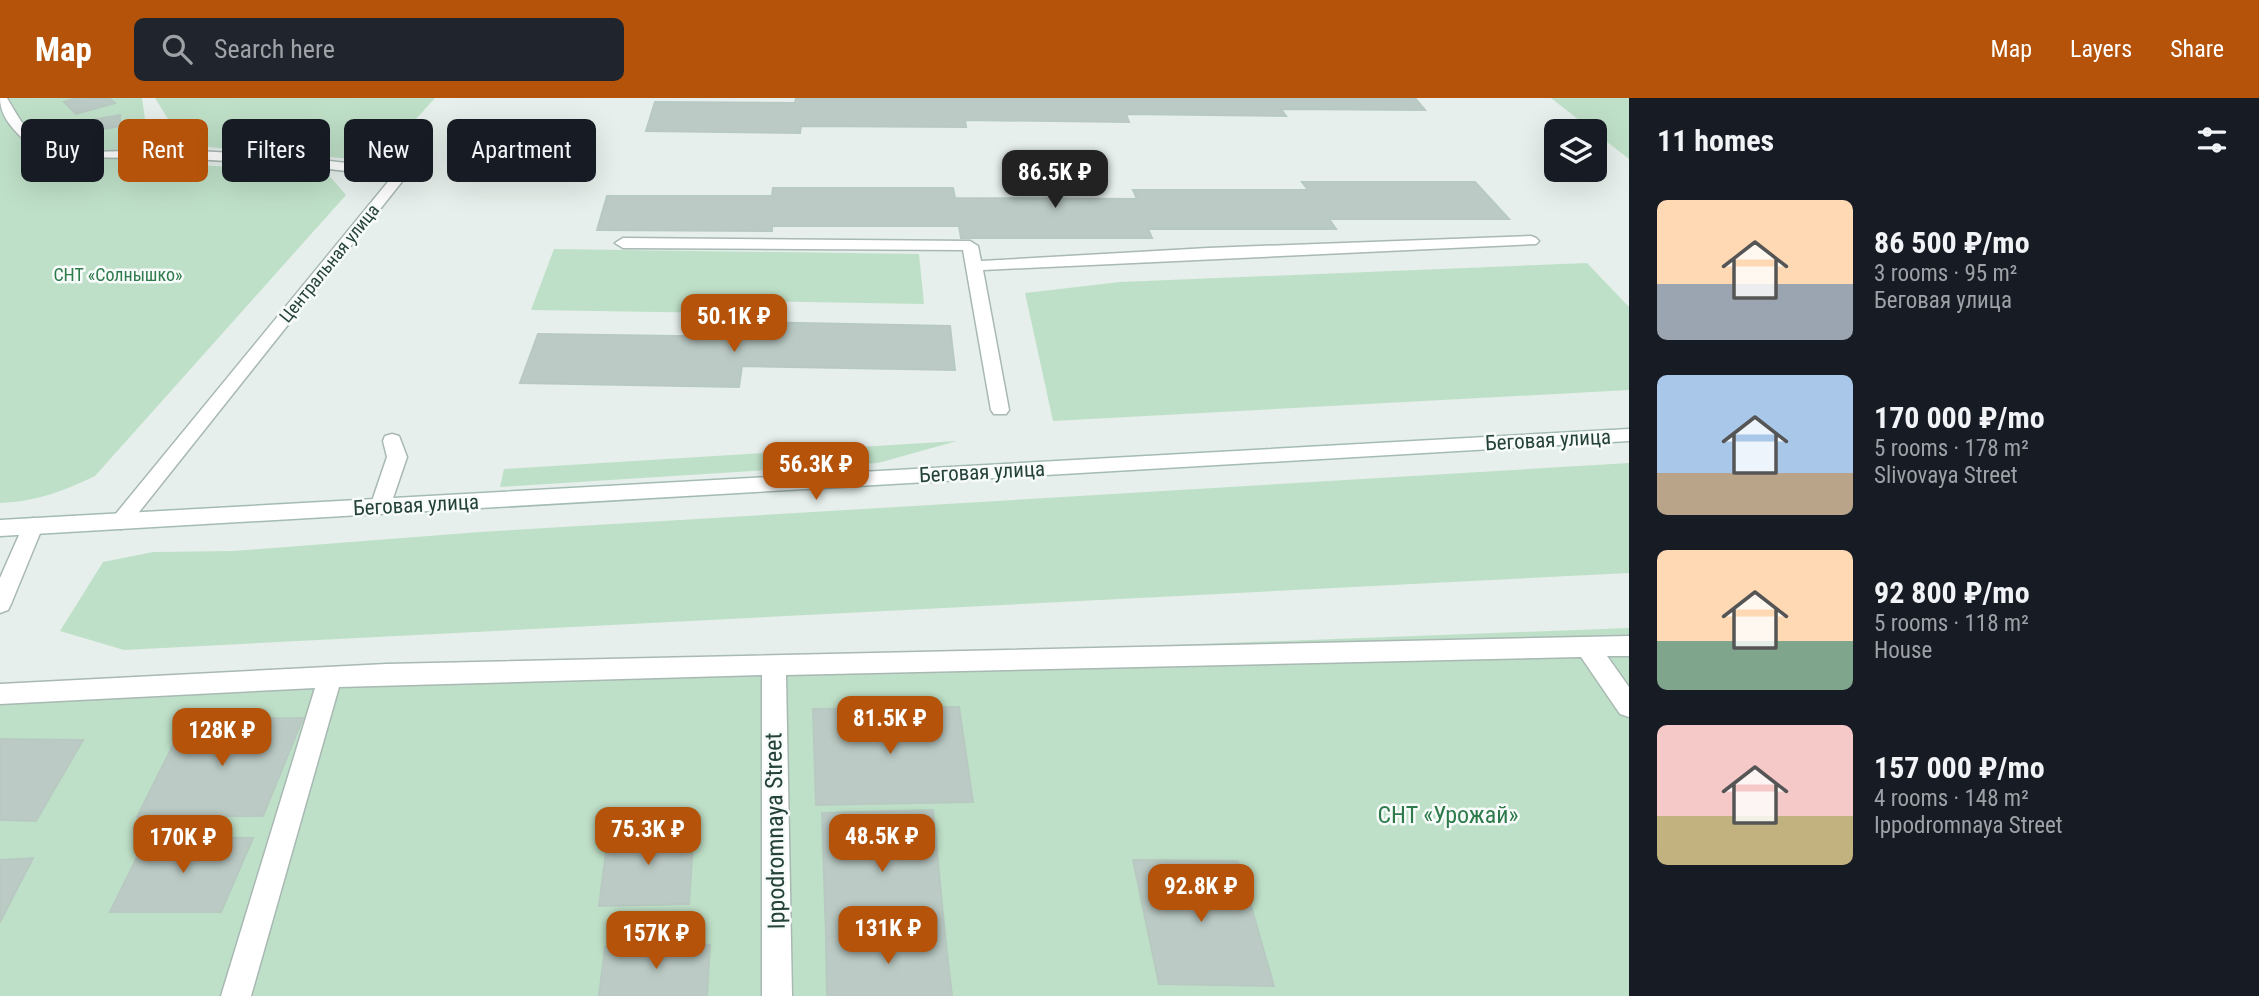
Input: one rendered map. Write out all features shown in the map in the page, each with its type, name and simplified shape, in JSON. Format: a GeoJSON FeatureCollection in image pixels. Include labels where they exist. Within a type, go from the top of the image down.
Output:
{"type":"FeatureCollection","features":[{"type":"Feature","properties":{"kind":"street","name":"Центральная улица"},"geometry":{"type":"LineString","coordinates":[[1,98],[16,125],[44,150],[81,155],[165,154],[332,164],[401,174],[121,521]]}},
{"type":"Feature","properties":{"kind":"street"},"geometry":{"type":"LineString","coordinates":[[0,130],[16,125]]}},
{"type":"Feature","properties":{"kind":"street"},"geometry":{"type":"LineString","coordinates":[[974,266],[1208,253],[1531,241]]}},
{"type":"Feature","properties":{"kind":"street"},"geometry":{"type":"LineString","coordinates":[[623,243],[970,246],[1000,410]]}},
{"type":"Feature","properties":{"kind":"street","name":"Беговая улица"},"geometry":{"type":"LineString","coordinates":[[0,528],[1629,435]]}},
{"type":"Feature","properties":{"kind":"street"},"geometry":{"type":"LineString","coordinates":[[380,507],[397,457],[392,441]]}},
{"type":"Feature","properties":{"kind":"street"},"geometry":{"type":"LineString","coordinates":[[0,604],[33,526]]}},
{"type":"Feature","properties":{"kind":"street"},"geometry":{"type":"LineString","coordinates":[[0,694],[330,677],[1629,646]]}},
{"type":"Feature","properties":{"kind":"street"},"geometry":{"type":"LineString","coordinates":[[1589,649],[1629,706]]}},
{"type":"Feature","properties":{"kind":"street","name":"Ippodromnaya Street"},"geometry":{"type":"LineString","coordinates":[[774,666],[777,996]]}},
{"type":"Feature","properties":{"kind":"street"},"geometry":{"type":"LineString","coordinates":[[236,996],[330,677]]}},
{"type":"Feature","properties":{"kind":"green space","name":"СНТ «Солнышко»"},"geometry":{"type":"Polygon","coordinates":[[[0,98],[142,98],[145,119],[118,119],[118,182],[208,182],[208,166],[222,166],[222,182],[330,182],[330,176],[346,195],[95,476],[49,495],[0,503],[0,98]]]}},
{"type":"Feature","properties":{"kind":"green space"},"geometry":{"type":"Polygon","coordinates":[[[155,98],[435,98],[416,119],[344,119],[344,158],[330,157],[330,119],[222,119],[222,148],[208,147],[208,119],[168,119],[155,98]]]}},
{"type":"Feature","properties":{"kind":"green space"},"geometry":{"type":"Polygon","coordinates":[[[1551,98],[1629,98],[1629,159],[1607,142],[1607,119],[1578,119],[1551,98]]]}},
{"type":"Feature","properties":{"kind":"green space"},"geometry":{"type":"Polygon","coordinates":[[[554,249],[919,254],[924,304],[754,301],[720,313],[531,310],[554,249]]]}},
{"type":"Feature","properties":{"kind":"green space"},"geometry":{"type":"Polygon","coordinates":[[[1587,263],[1629,307],[1629,390],[1053,421],[1025,293],[1120,282],[1587,263]]]}},
{"type":"Feature","properties":{"kind":"green space"},"geometry":{"type":"Polygon","coordinates":[[[957,441],[878,463],[500,487],[504,469],[957,441]]]}},
{"type":"Feature","properties":{"kind":"green space"},"geometry":{"type":"Polygon","coordinates":[[[1629,463],[1629,573],[124,650],[60,631],[103,562],[153,552],[233,551],[480,532],[1629,463]]]}},
{"type":"Feature","properties":{"kind":"green space","name":"СНТ «Урожай»"},"geometry":{"type":"Polygon","coordinates":[[[1629,628],[1629,996],[0,996],[0,689],[1629,628]]]}},
{"type":"Feature","properties":{"kind":"building"},"geometry":{"type":"Polygon","coordinates":[[[76,98],[109,98],[115,103],[76,114],[64,102],[76,98]]]}},
{"type":"Feature","properties":{"kind":"building"},"geometry":{"type":"Polygon","coordinates":[[[796,98],[1415,98],[1425,110],[1281,109],[1286,116],[1126,114],[1129,122],[965,120],[966,127],[801,126],[800,133],[646,131],[655,102],[795,103],[796,98]]]}},
{"type":"Feature","properties":{"kind":"building"},"geometry":{"type":"Polygon","coordinates":[[[120,115],[118,126],[104,129],[104,119],[98,119],[120,115]]]}},
{"type":"Feature","properties":{"kind":"building"},"geometry":{"type":"Polygon","coordinates":[[[1302,182],[1475,182],[1509,219],[1329,219],[1336,229],[1148,229],[1152,238],[961,238],[959,226],[772,226],[772,231],[597,230],[607,196],[772,196],[773,188],[953,188],[955,198],[1137,199],[1133,190],[1308,190],[1302,182]]]}},
{"type":"Feature","properties":{"kind":"building"},"geometry":{"type":"Polygon","coordinates":[[[747,322],[950,326],[955,370],[742,366],[739,387],[520,383],[538,334],[746,337],[747,322]]]}},
{"type":"Feature","properties":{"kind":"building"},"geometry":{"type":"Polygon","coordinates":[[[959,707],[973,802],[816,805],[813,709],[959,707]]]}},
{"type":"Feature","properties":{"kind":"building"},"geometry":{"type":"Polygon","coordinates":[[[303,718],[263,816],[137,817],[186,719],[303,718]]]}},
{"type":"Feature","properties":{"kind":"building"},"geometry":{"type":"Polygon","coordinates":[[[0,739],[83,740],[36,821],[0,820],[0,739]]]}},
{"type":"Feature","properties":{"kind":"building"},"geometry":{"type":"Polygon","coordinates":[[[933,810],[945,935],[826,937],[822,813],[933,810]]]}},
{"type":"Feature","properties":{"kind":"building"},"geometry":{"type":"Polygon","coordinates":[[[694,827],[689,904],[599,906],[609,829],[694,827]]]}},
{"type":"Feature","properties":{"kind":"building"},"geometry":{"type":"Polygon","coordinates":[[[147,837],[253,838],[221,912],[110,912],[147,837]]]}},
{"type":"Feature","properties":{"kind":"building"},"geometry":{"type":"Polygon","coordinates":[[[33,858],[0,922],[0,860],[33,858]]]}},
{"type":"Feature","properties":{"kind":"building"},"geometry":{"type":"Polygon","coordinates":[[[1133,860],[1238,861],[1274,986],[1159,984],[1133,860]]]}},
{"type":"Feature","properties":{"kind":"building"},"geometry":{"type":"Polygon","coordinates":[[[945,935],[952,996],[827,996],[826,937],[945,935]]]}},
{"type":"Feature","properties":{"kind":"building"},"geometry":{"type":"Polygon","coordinates":[[[710,945],[707,996],[599,996],[605,947],[710,945]]]}}]}
